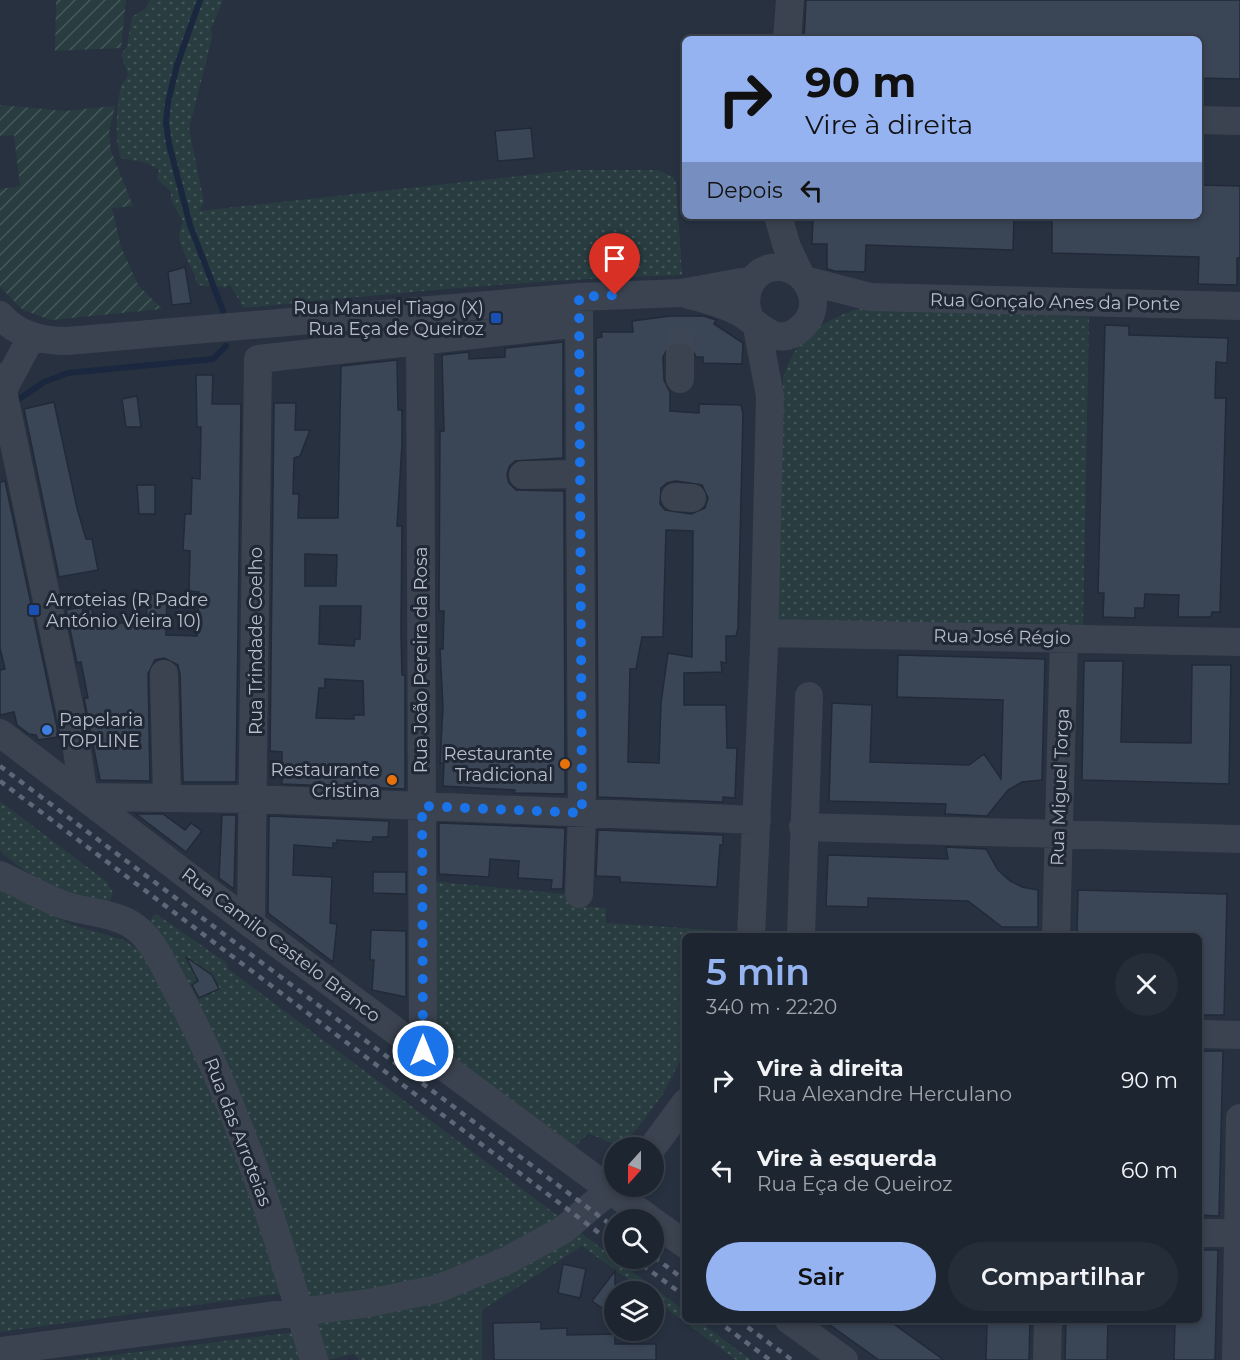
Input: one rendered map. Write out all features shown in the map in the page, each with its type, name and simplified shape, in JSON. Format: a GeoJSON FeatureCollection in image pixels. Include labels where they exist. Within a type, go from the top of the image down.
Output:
{"type":"FeatureCollection","features":[{"type":"Feature","properties":{"kind":"street"},"geometry":{"type":"LineString","coordinates":[[787,36],[790,0]]}},
{"type":"Feature","properties":{"kind":"street"},"geometry":{"type":"LineString","coordinates":[[1202,120],[1240,121]]}},
{"type":"Feature","properties":{"kind":"street"},"geometry":{"type":"LineString","coordinates":[[770,396],[754,323],[745,299],[756,276],[776,219]]}},
{"type":"Feature","properties":{"kind":"street"},"geometry":{"type":"LineString","coordinates":[[751,933],[764,633],[770,396],[776,374],[813,306],[813,296],[787,246],[778,219]]}},
{"type":"Feature","properties":{"kind":"street"},"geometry":{"type":"LineString","coordinates":[[681,304],[780,267],[791,269],[803,278],[870,297]]}},
{"type":"Feature","properties":{"kind":"street"},"geometry":{"type":"LineString","coordinates":[[2,323],[32,336],[53,341],[102,339],[579,297],[726,306],[776,335],[800,328],[870,297]]}},
{"type":"Feature","properties":{"kind":"street"},"geometry":{"type":"LineString","coordinates":[[579,297],[582,813],[579,894]]}},
{"type":"Feature","properties":{"kind":"street","name":"Rua Gonçalo Anes da Ponte"},"geometry":{"type":"LineString","coordinates":[[870,297],[1240,306]]}},
{"type":"Feature","properties":{"kind":"street"},"geometry":{"type":"LineString","coordinates":[[420,340],[563,325]]}},
{"type":"Feature","properties":{"kind":"street"},"geometry":{"type":"LineString","coordinates":[[32,336],[1,383],[73,724],[84,797],[254,799],[757,820]]}},
{"type":"Feature","properties":{"kind":"street","name":"Rua Trindade Coelho"},"geometry":{"type":"LineString","coordinates":[[251,924],[258,359],[420,340]]}},
{"type":"Feature","properties":{"kind":"street","name":"Rua João Pereira da Rosa"},"geometry":{"type":"LineString","coordinates":[[420,340],[423,1051]]}},
{"type":"Feature","properties":{"kind":"street"},"geometry":{"type":"LineString","coordinates":[[523,475],[579,474]]}},
{"type":"Feature","properties":{"kind":"street","name":"Rua José Régio"},"geometry":{"type":"LineString","coordinates":[[764,633],[1240,642]]}},
{"type":"Feature","properties":{"kind":"street","name":"Rua Miguel Torga"},"geometry":{"type":"LineString","coordinates":[[1056,933],[1064,638]]}},
{"type":"Feature","properties":{"kind":"street"},"geometry":{"type":"LineString","coordinates":[[164,674],[166,797]]}},
{"type":"Feature","properties":{"kind":"street"},"geometry":{"type":"LineString","coordinates":[[801,933],[809,696]]}},
{"type":"Feature","properties":{"kind":"street","name":"Rua Camilo Castelo Branco"},"geometry":{"type":"LineString","coordinates":[[0,733],[251,924],[636,1209]]}},
{"type":"Feature","properties":{"kind":"street"},"geometry":{"type":"LineString","coordinates":[[803,827],[1240,839]]}},
{"type":"Feature","properties":{"kind":"street","name":"Rua das Arroteias"},"geometry":{"type":"LineString","coordinates":[[0,875],[62,904],[126,921],[146,938],[165,968],[231,1103],[275,1228],[314,1360]]}},
{"type":"Feature","properties":{"kind":"street"},"geometry":{"type":"LineString","coordinates":[[1202,1034],[1240,1035]]}},
{"type":"Feature","properties":{"kind":"street"},"geometry":{"type":"LineString","coordinates":[[660,1137],[682,1107]]}},
{"type":"Feature","properties":{"kind":"street"},"geometry":{"type":"LineString","coordinates":[[1236,1360],[1240,1118]]}},
{"type":"Feature","properties":{"kind":"street"},"geometry":{"type":"LineString","coordinates":[[0,1351],[369,1304],[437,1289],[506,1261],[563,1230],[604,1195]]}},
{"type":"Feature","properties":{"kind":"street","name":"Rua Camilo Castelo Branco"},"geometry":{"type":"LineString","coordinates":[[664,1229],[682,1242]]}},
{"type":"Feature","properties":{"kind":"street"},"geometry":{"type":"LineString","coordinates":[[1202,1233],[1237,1233]]}},
{"type":"Feature","properties":{"kind":"street"},"geometry":{"type":"LineString","coordinates":[[793,1323],[844,1360]]}},
{"type":"Feature","properties":{"kind":"street"},"geometry":{"type":"LineString","coordinates":[[1047,1360],[1048,1323]]}},
{"type":"Feature","properties":{"kind":"green space"},"geometry":{"type":"Polygon","coordinates":[[[56,0],[126,0],[121,48],[55,51],[56,0]]]}},
{"type":"Feature","properties":{"kind":"green space"},"geometry":{"type":"Polygon","coordinates":[[[150,0],[223,0],[211,29],[212,38],[189,129],[204,202],[199,211],[573,170],[658,170],[673,177],[676,183],[682,275],[408,292],[244,308],[230,285],[225,288],[197,284],[180,241],[179,234],[183,221],[171,200],[171,192],[157,179],[159,169],[147,163],[121,158],[119,152],[118,102],[121,86],[128,74],[121,55],[127,46],[132,17],[146,8],[150,0]]]}},
{"type":"Feature","properties":{"kind":"green space"},"geometry":{"type":"Polygon","coordinates":[[[0,105],[65,111],[115,106],[109,132],[111,151],[133,206],[112,208],[121,247],[138,285],[162,309],[51,320],[23,310],[0,287],[0,189],[20,186],[14,135],[0,136],[0,105]]]}},
{"type":"Feature","properties":{"kind":"green space"},"geometry":{"type":"Polygon","coordinates":[[[857,309],[1089,317],[1083,627],[777,621],[783,378],[795,352],[810,333],[831,320],[857,309]]]}},
{"type":"Feature","properties":{"kind":"green space"},"geometry":{"type":"Polygon","coordinates":[[[0,801],[107,882],[113,893],[109,905],[94,903],[65,893],[24,870],[0,851],[0,801]]]}},
{"type":"Feature","properties":{"kind":"green space"},"geometry":{"type":"Polygon","coordinates":[[[430,881],[565,894],[579,906],[606,908],[606,923],[728,931],[728,933],[682,933],[682,1057],[663,1094],[630,1137],[604,1137],[604,1140],[588,1133],[572,1150],[428,1044],[430,881]]]}},
{"type":"Feature","properties":{"kind":"green space"},"geometry":{"type":"Polygon","coordinates":[[[0,889],[72,925],[124,940],[145,955],[222,1102],[284,1293],[0,1332],[0,889]]]}},
{"type":"Feature","properties":{"kind":"green space"},"geometry":{"type":"Polygon","coordinates":[[[156,914],[221,959],[228,965],[227,968],[604,1250],[604,1262],[582,1246],[482,1310],[482,1360],[359,1360],[354,1354],[327,1360],[150,924],[152,917],[156,914]]]}},
{"type":"Feature","properties":{"kind":"green space"},"geometry":{"type":"Polygon","coordinates":[[[614,1269],[629,1269],[645,1281],[630,1281],[614,1269]]]}},
{"type":"Feature","properties":{"kind":"green space"},"geometry":{"type":"Polygon","coordinates":[[[664,1295],[682,1309],[682,1320],[664,1306],[664,1295]]]}},
{"type":"Feature","properties":{"kind":"green space"},"geometry":{"type":"Polygon","coordinates":[[[686,1323],[702,1323],[751,1360],[736,1360],[686,1323]]]}},
{"type":"Feature","properties":{"kind":"green space"},"geometry":{"type":"Polygon","coordinates":[[[295,1332],[304,1360],[74,1360],[295,1332]]]}},
{"type":"Feature","properties":{"kind":"building"},"geometry":{"type":"Polygon","coordinates":[[[806,0],[1240,0],[1240,79],[1202,78],[1202,36],[804,36],[806,0]]]}},
{"type":"Feature","properties":{"kind":"building"},"geometry":{"type":"Polygon","coordinates":[[[531,128],[534,158],[498,161],[495,131],[531,128]]]}},
{"type":"Feature","properties":{"kind":"building"},"geometry":{"type":"Polygon","coordinates":[[[1202,185],[1240,186],[1240,258],[1237,258],[1237,285],[1198,284],[1199,257],[1052,253],[1052,219],[1202,219],[1202,185]]]}},
{"type":"Feature","properties":{"kind":"building"},"geometry":{"type":"Polygon","coordinates":[[[813,219],[1014,219],[1013,250],[866,245],[865,272],[827,269],[827,244],[812,244],[813,219]]]}},
{"type":"Feature","properties":{"kind":"building"},"geometry":{"type":"Polygon","coordinates":[[[185,267],[191,303],[172,305],[168,272],[185,267]]]}},
{"type":"Feature","properties":{"kind":"building"},"geometry":{"type":"Polygon","coordinates":[[[670,316],[704,316],[716,320],[714,324],[743,343],[742,364],[703,363],[703,357],[696,357],[689,343],[681,341],[671,343],[663,357],[664,380],[670,392],[670,411],[699,413],[699,404],[741,405],[743,413],[738,628],[736,636],[726,636],[726,663],[721,662],[722,672],[684,673],[684,705],[726,705],[727,748],[737,748],[735,798],[723,797],[723,802],[598,797],[596,338],[602,337],[601,332],[633,332],[632,321],[670,316]],[[676,481],[667,483],[661,488],[660,504],[665,510],[691,514],[705,508],[708,498],[702,485],[676,481]],[[666,530],[663,637],[642,637],[636,669],[630,669],[628,762],[659,763],[661,703],[668,653],[692,657],[693,531],[666,530]]]}},
{"type":"Feature","properties":{"kind":"building"},"geometry":{"type":"Polygon","coordinates":[[[1105,325],[1129,326],[1129,335],[1228,338],[1227,363],[1216,362],[1215,398],[1226,398],[1220,612],[1212,612],[1211,617],[1178,617],[1179,595],[1145,594],[1144,608],[1135,608],[1135,618],[1103,617],[1104,593],[1098,593],[1105,325]]]}},
{"type":"Feature","properties":{"kind":"building"},"geometry":{"type":"Polygon","coordinates":[[[563,342],[563,458],[515,461],[509,467],[507,475],[509,483],[516,490],[564,491],[565,794],[514,793],[515,790],[443,786],[444,763],[440,763],[443,707],[440,649],[443,649],[444,611],[439,611],[440,431],[444,431],[442,355],[469,352],[469,359],[505,357],[505,348],[563,342]]]}},
{"type":"Feature","properties":{"kind":"building"},"geometry":{"type":"Polygon","coordinates":[[[397,360],[398,410],[402,410],[397,526],[402,526],[401,633],[402,675],[405,675],[405,789],[282,784],[282,752],[270,751],[274,403],[296,403],[295,430],[310,430],[300,456],[294,458],[293,494],[299,494],[298,518],[338,518],[341,366],[397,360]],[[305,554],[305,586],[336,586],[337,555],[305,554]],[[320,606],[319,644],[354,646],[355,639],[360,639],[361,606],[320,606]],[[325,679],[325,688],[319,688],[316,718],[354,719],[354,715],[364,715],[363,681],[325,679]]]}},
{"type":"Feature","properties":{"kind":"building"},"geometry":{"type":"Polygon","coordinates":[[[196,375],[213,375],[212,404],[241,404],[236,782],[183,782],[180,674],[178,665],[164,658],[155,660],[148,674],[150,781],[100,780],[84,698],[88,698],[81,662],[77,663],[66,610],[82,607],[83,611],[92,609],[94,623],[147,623],[146,594],[167,594],[166,635],[197,636],[199,592],[189,591],[190,551],[183,550],[185,514],[191,514],[192,478],[200,479],[201,427],[197,427],[196,375]]]}},
{"type":"Feature","properties":{"kind":"building"},"geometry":{"type":"Polygon","coordinates":[[[137,396],[141,427],[126,427],[122,399],[137,396]]]}},
{"type":"Feature","properties":{"kind":"building"},"geometry":{"type":"Polygon","coordinates":[[[54,402],[77,508],[86,539],[92,539],[98,570],[59,577],[24,409],[54,402]]]}},
{"type":"Feature","properties":{"kind":"building"},"geometry":{"type":"Polygon","coordinates":[[[5,481],[58,737],[38,740],[36,735],[29,734],[17,725],[14,712],[0,715],[0,670],[5,669],[0,648],[0,482],[5,481]]]}},
{"type":"Feature","properties":{"kind":"building"},"geometry":{"type":"Polygon","coordinates":[[[137,485],[155,485],[155,514],[139,514],[137,485]]]}},
{"type":"Feature","properties":{"kind":"building"},"geometry":{"type":"Polygon","coordinates":[[[898,655],[1045,659],[1042,780],[1022,782],[1008,790],[987,816],[945,814],[946,804],[829,801],[832,703],[872,705],[870,762],[969,765],[984,754],[1001,779],[1003,700],[897,697],[898,655]]]}},
{"type":"Feature","properties":{"kind":"building"},"geometry":{"type":"Polygon","coordinates":[[[1084,661],[1123,661],[1121,742],[1191,743],[1192,665],[1231,665],[1229,784],[1082,780],[1084,661]]]}},
{"type":"Feature","properties":{"kind":"building"},"geometry":{"type":"Polygon","coordinates":[[[136,814],[163,814],[185,830],[191,823],[202,831],[186,852],[136,814]]]}},
{"type":"Feature","properties":{"kind":"building"},"geometry":{"type":"Polygon","coordinates":[[[222,815],[236,815],[234,889],[219,878],[222,815]]]}},
{"type":"Feature","properties":{"kind":"building"},"geometry":{"type":"Polygon","coordinates":[[[269,816],[389,821],[388,837],[373,837],[372,842],[337,840],[337,843],[333,843],[333,848],[294,845],[293,875],[332,877],[330,923],[337,924],[333,962],[268,913],[269,816]]]}},
{"type":"Feature","properties":{"kind":"building"},"geometry":{"type":"Polygon","coordinates":[[[439,823],[565,828],[563,889],[551,889],[552,880],[518,878],[519,861],[490,859],[489,877],[439,874],[439,823]]]}},
{"type":"Feature","properties":{"kind":"building"},"geometry":{"type":"Polygon","coordinates":[[[598,830],[723,835],[723,845],[720,845],[717,887],[620,882],[620,877],[596,876],[598,830]]]}},
{"type":"Feature","properties":{"kind":"building"},"geometry":{"type":"Polygon","coordinates":[[[946,847],[986,849],[998,870],[1010,881],[1022,887],[1038,890],[1038,927],[1002,927],[968,901],[868,898],[868,907],[826,906],[828,855],[948,859],[946,847]]]}},
{"type":"Feature","properties":{"kind":"building"},"geometry":{"type":"Polygon","coordinates":[[[373,872],[406,872],[406,894],[373,893],[373,872]]]}},
{"type":"Feature","properties":{"kind":"building"},"geometry":{"type":"Polygon","coordinates":[[[1078,890],[1227,894],[1224,1015],[1202,1015],[1202,933],[1077,933],[1078,890]]]}},
{"type":"Feature","properties":{"kind":"building"},"geometry":{"type":"Polygon","coordinates":[[[371,930],[406,931],[406,997],[372,990],[374,960],[370,960],[371,930]]]}},
{"type":"Feature","properties":{"kind":"building"},"geometry":{"type":"Polygon","coordinates":[[[186,957],[212,975],[219,989],[199,998],[192,985],[198,981],[186,957]]]}},
{"type":"Feature","properties":{"kind":"building"},"geometry":{"type":"Polygon","coordinates":[[[1202,1051],[1223,1051],[1219,1216],[1202,1215],[1202,1051]]]}},
{"type":"Feature","properties":{"kind":"building"},"geometry":{"type":"Polygon","coordinates":[[[1202,1250],[1218,1250],[1215,1360],[1174,1360],[1175,1323],[1202,1323],[1202,1250]]]}},
{"type":"Feature","properties":{"kind":"building"},"geometry":{"type":"Polygon","coordinates":[[[563,1264],[586,1269],[580,1298],[558,1293],[563,1264]]]}},
{"type":"Feature","properties":{"kind":"building"},"geometry":{"type":"Polygon","coordinates":[[[615,1271],[615,1281],[607,1281],[615,1271]]]}},
{"type":"Feature","properties":{"kind":"building"},"geometry":{"type":"Polygon","coordinates":[[[604,1285],[604,1309],[592,1301],[604,1285]]]}},
{"type":"Feature","properties":{"kind":"building"},"geometry":{"type":"Polygon","coordinates":[[[541,1322],[541,1329],[567,1328],[567,1335],[604,1334],[604,1341],[615,1341],[615,1344],[656,1344],[656,1360],[494,1360],[493,1323],[541,1322]]]}},
{"type":"Feature","properties":{"kind":"building"},"geometry":{"type":"Polygon","coordinates":[[[827,1323],[892,1323],[944,1360],[879,1360],[827,1323]]]}},
{"type":"Feature","properties":{"kind":"building"},"geometry":{"type":"Polygon","coordinates":[[[987,1323],[1030,1323],[1029,1360],[986,1360],[987,1323]]]}},
{"type":"Feature","properties":{"kind":"building"},"geometry":{"type":"Polygon","coordinates":[[[1066,1323],[1108,1323],[1107,1360],[1065,1360],[1066,1323]]]}},
{"type":"Feature","properties":{"kind":"waterway"},"geometry":{"type":"LineString","coordinates":[[200,0],[177,65],[168,102],[166,123],[169,144],[190,225],[223,311]]}},
{"type":"Feature","properties":{"kind":"waterway"},"geometry":{"type":"LineString","coordinates":[[19,399],[44,382],[68,373],[213,359],[226,346]]}},
{"type":"Feature","properties":{"kind":"tunnel"},"geometry":{"type":"LineString","coordinates":[[680,357],[681,316]]}},
{"type":"Feature","properties":{"kind":"railway"},"geometry":{"type":"LineString","coordinates":[[0,766],[604,1220]]}},
{"type":"Feature","properties":{"kind":"railway"},"geometry":{"type":"LineString","coordinates":[[0,781],[604,1237]]}},
{"type":"Feature","properties":{"kind":"railway"},"geometry":{"type":"LineString","coordinates":[[664,1264],[682,1278]]}},
{"type":"Feature","properties":{"kind":"railway"},"geometry":{"type":"LineString","coordinates":[[648,1269],[682,1294]]}},
{"type":"Feature","properties":{"kind":"railway"},"geometry":{"type":"LineString","coordinates":[[720,1323],[770,1360]]}},
{"type":"Feature","properties":{"kind":"railway"},"geometry":{"type":"LineString","coordinates":[[742,1323],[792,1360]]}},
{"type":"Feature","properties":{"kind":"place","name":"Rua Manuel Tiago (X) Rua Eça de Queiroz"},"geometry":{"type":"Point","coordinates":[496,318]}},
{"type":"Feature","properties":{"kind":"place","name":"Arroteias (R Padre António Vieira 10)"},"geometry":{"type":"Point","coordinates":[34,610]}},
{"type":"Feature","properties":{"kind":"place","name":"Papelaria TOPLINE"},"geometry":{"type":"Point","coordinates":[47,730]}},
{"type":"Feature","properties":{"kind":"place","name":"Restaurante Tradicional"},"geometry":{"type":"Point","coordinates":[565,764]}},
{"type":"Feature","properties":{"kind":"place","name":"Restaurante Cristina"},"geometry":{"type":"Point","coordinates":[392,780]}},
{"type":"Feature","properties":{"kind":"route"},"geometry":{"type":"LineString","coordinates":[[423,1051],[422,806],[582,813],[579,297],[615,295]]}}]}
